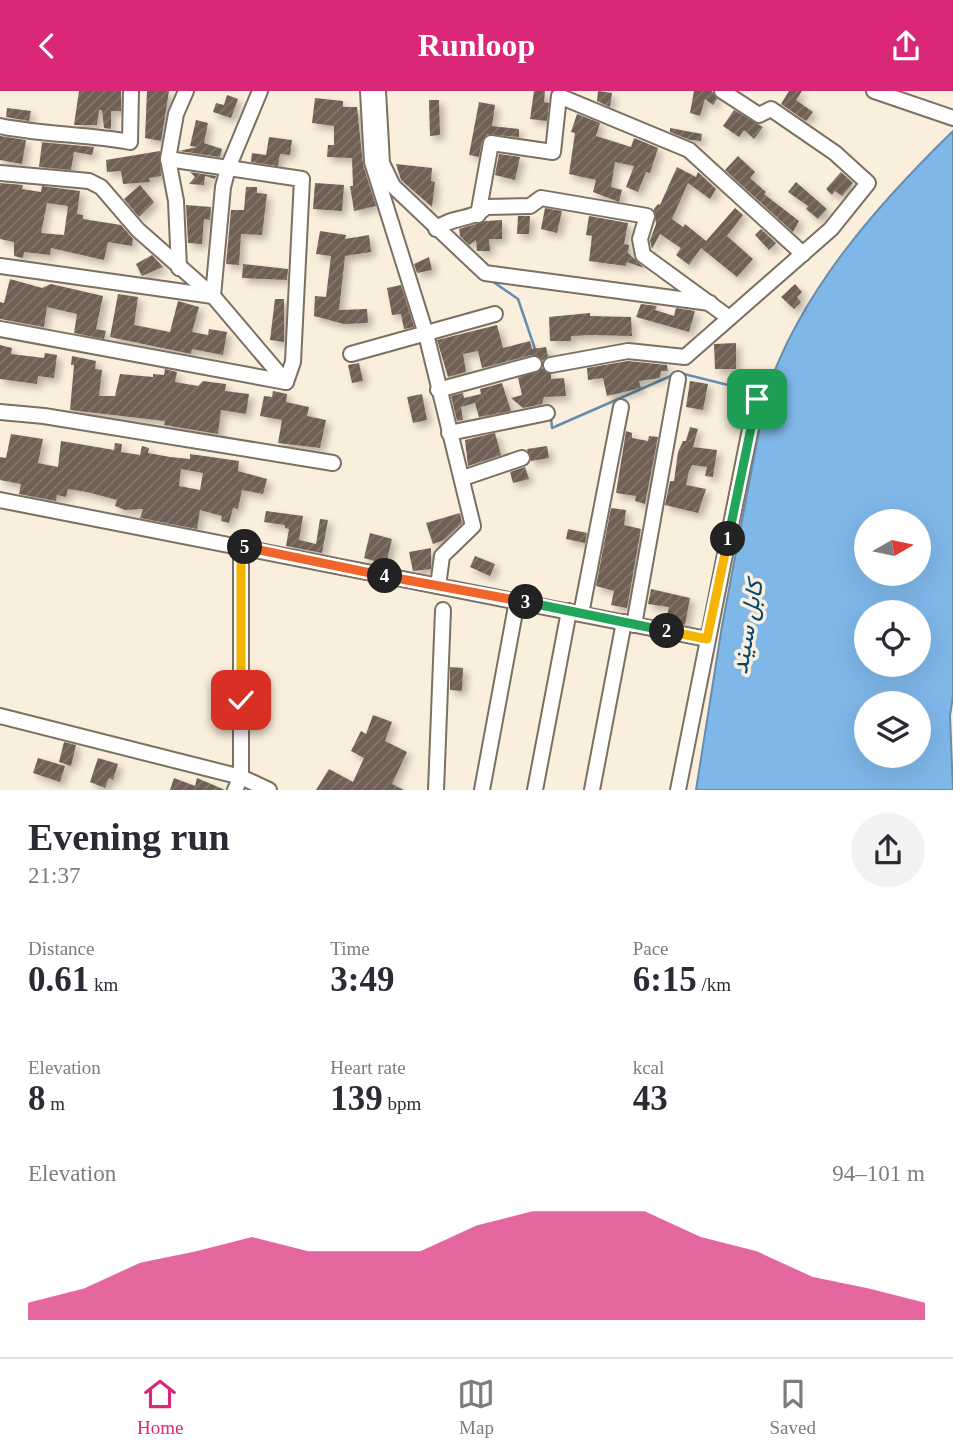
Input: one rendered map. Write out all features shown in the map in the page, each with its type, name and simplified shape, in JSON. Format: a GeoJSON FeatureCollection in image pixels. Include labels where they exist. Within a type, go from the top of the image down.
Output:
{"type":"FeatureCollection","features":[{"type":"Feature","properties":{"kind":"street"},"geometry":{"type":"LineString","coordinates":[[0,126],[34,133],[88,135],[130,142],[131,91]]}},
{"type":"Feature","properties":{"kind":"street"},"geometry":{"type":"LineString","coordinates":[[178,268],[176,201],[168,159],[176,114],[186,91]]}},
{"type":"Feature","properties":{"kind":"street"},"geometry":{"type":"LineString","coordinates":[[213,296],[228,167],[260,91]]}},
{"type":"Feature","properties":{"kind":"street"},"geometry":{"type":"LineString","coordinates":[[368,91],[372,162],[426,334],[449,433],[456,445],[474,526],[442,556],[438,586]]}},
{"type":"Feature","properties":{"kind":"street"},"geometry":{"type":"LineString","coordinates":[[378,91],[382,163],[393,186],[485,273],[710,303]]}},
{"type":"Feature","properties":{"kind":"street"},"geometry":{"type":"LineString","coordinates":[[551,365],[628,351],[685,357],[831,229],[867,183],[835,153],[771,109],[759,115],[722,91]]}},
{"type":"Feature","properties":{"kind":"street"},"geometry":{"type":"LineString","coordinates":[[874,91],[953,118]]}},
{"type":"Feature","properties":{"kind":"street"},"geometry":{"type":"LineString","coordinates":[[478,215],[491,143],[553,152],[559,94],[689,150],[803,254]]}},
{"type":"Feature","properties":{"kind":"street"},"geometry":{"type":"LineString","coordinates":[[168,159],[302,179],[293,362],[286,382]]}},
{"type":"Feature","properties":{"kind":"street"},"geometry":{"type":"LineString","coordinates":[[0,173],[43,180],[89,181],[101,187],[138,230],[178,268],[213,296],[286,382]]}},
{"type":"Feature","properties":{"kind":"street"},"geometry":{"type":"LineString","coordinates":[[436,229],[444,222],[478,215],[486,207],[530,207],[541,198],[647,216],[640,239],[643,255],[728,317]]}},
{"type":"Feature","properties":{"kind":"street"},"geometry":{"type":"LineString","coordinates":[[0,266],[213,296]]}},
{"type":"Feature","properties":{"kind":"street"},"geometry":{"type":"LineString","coordinates":[[351,354],[495,314]]}},
{"type":"Feature","properties":{"kind":"street"},"geometry":{"type":"LineString","coordinates":[[0,329],[286,382]]}},
{"type":"Feature","properties":{"kind":"street"},"geometry":{"type":"LineString","coordinates":[[438,390],[534,364]]}},
{"type":"Feature","properties":{"kind":"street"},"geometry":{"type":"LineString","coordinates":[[592,790],[629,624],[678,379]]}},
{"type":"Feature","properties":{"kind":"street"},"geometry":{"type":"LineString","coordinates":[[678,790],[757,399]]}},
{"type":"Feature","properties":{"kind":"street"},"geometry":{"type":"LineString","coordinates":[[535,790],[621,407]]}},
{"type":"Feature","properties":{"kind":"street"},"geometry":{"type":"LineString","coordinates":[[0,412],[44,416],[333,463]]}},
{"type":"Feature","properties":{"kind":"street"},"geometry":{"type":"LineString","coordinates":[[449,433],[547,412]]}},
{"type":"Feature","properties":{"kind":"street"},"geometry":{"type":"LineString","coordinates":[[463,478],[522,459]]}},
{"type":"Feature","properties":{"kind":"street"},"geometry":{"type":"LineString","coordinates":[[0,500],[707,639]]}},
{"type":"Feature","properties":{"kind":"street"},"geometry":{"type":"LineString","coordinates":[[238,783],[241,546]]}},
{"type":"Feature","properties":{"kind":"street"},"geometry":{"type":"LineString","coordinates":[[482,790],[517,601]]}},
{"type":"Feature","properties":{"kind":"street"},"geometry":{"type":"LineString","coordinates":[[436,790],[443,610]]}},
{"type":"Feature","properties":{"kind":"street"},"geometry":{"type":"LineString","coordinates":[[0,716],[269,790]]}},
{"type":"Feature","properties":{"kind":"water","name":"کابل سيند"},"geometry":{"type":"Polygon","coordinates":[[[953,131],[953,696],[950,716],[953,790],[696,790],[722,626],[766,394],[781,356],[820,285],[869,220],[953,131]]]}},
{"type":"Feature","properties":{"kind":"building"},"geometry":{"type":"Polygon","coordinates":[[[79,91],[121,91],[121,111],[111,111],[111,129],[104,128],[102,110],[99,110],[97,125],[74,125],[79,91]]]}},
{"type":"Feature","properties":{"kind":"building"},"geometry":{"type":"Polygon","coordinates":[[[147,91],[169,91],[161,141],[145,138],[147,91]]]}},
{"type":"Feature","properties":{"kind":"building"},"geometry":{"type":"Polygon","coordinates":[[[534,91],[545,91],[544,102],[549,103],[547,121],[530,119],[534,91]]]}},
{"type":"Feature","properties":{"kind":"building"},"geometry":{"type":"Polygon","coordinates":[[[598,91],[612,93],[610,107],[597,101],[598,91]]]}},
{"type":"Feature","properties":{"kind":"building"},"geometry":{"type":"Polygon","coordinates":[[[694,91],[712,91],[717,99],[713,105],[705,99],[700,116],[690,113],[694,91]]]}},
{"type":"Feature","properties":{"kind":"building"},"geometry":{"type":"Polygon","coordinates":[[[789,91],[802,91],[796,100],[813,112],[806,121],[781,104],[789,91]]]}},
{"type":"Feature","properties":{"kind":"building"},"geometry":{"type":"Polygon","coordinates":[[[227,95],[238,99],[231,118],[213,112],[216,103],[224,105],[227,95]]]}},
{"type":"Feature","properties":{"kind":"building"},"geometry":{"type":"Polygon","coordinates":[[[315,98],[343,101],[343,107],[357,107],[363,165],[376,206],[354,211],[350,186],[353,186],[352,158],[327,157],[328,145],[334,145],[334,126],[312,123],[315,98]]]}},
{"type":"Feature","properties":{"kind":"building"},"geometry":{"type":"Polygon","coordinates":[[[429,100],[439,100],[440,135],[430,136],[429,100]]]}},
{"type":"Feature","properties":{"kind":"building"},"geometry":{"type":"Polygon","coordinates":[[[479,102],[495,105],[492,126],[519,129],[519,137],[487,134],[482,141],[479,157],[469,155],[479,102]]]}},
{"type":"Feature","properties":{"kind":"building"},"geometry":{"type":"Polygon","coordinates":[[[7,108],[31,111],[29,121],[6,117],[7,108]]]}},
{"type":"Feature","properties":{"kind":"building"},"geometry":{"type":"Polygon","coordinates":[[[734,110],[763,127],[754,139],[744,130],[739,137],[723,126],[734,110]]]}},
{"type":"Feature","properties":{"kind":"building"},"geometry":{"type":"Polygon","coordinates":[[[577,114],[600,123],[596,136],[631,147],[634,138],[658,148],[650,173],[646,172],[638,192],[626,187],[634,166],[615,162],[611,187],[622,190],[619,202],[593,192],[596,180],[569,174],[575,133],[571,132],[577,114]]]}},
{"type":"Feature","properties":{"kind":"building"},"geometry":{"type":"Polygon","coordinates":[[[196,120],[208,123],[204,143],[222,149],[220,157],[179,151],[197,147],[190,146],[196,120]]]}},
{"type":"Feature","properties":{"kind":"building"},"geometry":{"type":"Polygon","coordinates":[[[670,128],[702,134],[701,141],[690,140],[670,132],[670,128]]]}},
{"type":"Feature","properties":{"kind":"building"},"geometry":{"type":"Polygon","coordinates":[[[0,136],[26,140],[22,164],[0,160],[0,136]]]}},
{"type":"Feature","properties":{"kind":"building"},"geometry":{"type":"Polygon","coordinates":[[[269,137],[292,140],[290,155],[280,154],[278,166],[251,162],[252,153],[266,155],[269,137]]]}},
{"type":"Feature","properties":{"kind":"building"},"geometry":{"type":"Polygon","coordinates":[[[40,142],[94,147],[92,155],[74,152],[71,170],[39,167],[40,142]]]}},
{"type":"Feature","properties":{"kind":"building"},"geometry":{"type":"Polygon","coordinates":[[[160,151],[161,176],[149,178],[150,182],[123,184],[121,171],[107,172],[106,160],[160,151]]]}},
{"type":"Feature","properties":{"kind":"building"},"geometry":{"type":"Polygon","coordinates":[[[499,154],[520,157],[515,180],[495,175],[499,154]]]}},
{"type":"Feature","properties":{"kind":"building"},"geometry":{"type":"Polygon","coordinates":[[[738,156],[755,172],[750,178],[766,192],[764,194],[799,221],[793,232],[725,170],[738,156]]]}},
{"type":"Feature","properties":{"kind":"building"},"geometry":{"type":"Polygon","coordinates":[[[396,164],[432,168],[431,181],[435,182],[432,207],[401,180],[396,164]]]}},
{"type":"Feature","properties":{"kind":"building"},"geometry":{"type":"Polygon","coordinates":[[[677,167],[696,177],[698,172],[716,189],[710,199],[688,183],[672,219],[683,227],[685,224],[706,241],[735,208],[743,215],[727,236],[753,259],[737,277],[701,248],[689,265],[676,255],[681,248],[660,234],[652,249],[650,240],[656,224],[654,209],[660,205],[677,167]]]}},
{"type":"Feature","properties":{"kind":"building"},"geometry":{"type":"Polygon","coordinates":[[[190,172],[216,176],[215,179],[205,176],[204,185],[189,184],[195,177],[190,172]]]}},
{"type":"Feature","properties":{"kind":"building"},"geometry":{"type":"Polygon","coordinates":[[[841,172],[853,183],[842,196],[835,191],[832,195],[826,189],[841,172]]]}},
{"type":"Feature","properties":{"kind":"building"},"geometry":{"type":"Polygon","coordinates":[[[796,182],[827,209],[818,219],[806,209],[808,206],[788,192],[796,182]]]}},
{"type":"Feature","properties":{"kind":"building"},"geometry":{"type":"Polygon","coordinates":[[[0,183],[23,185],[22,189],[41,192],[42,186],[80,191],[77,214],[83,215],[83,219],[121,225],[133,239],[132,246],[108,242],[104,260],[51,248],[50,255],[24,252],[23,258],[14,256],[14,242],[0,239],[0,183]],[[47,203],[41,233],[64,235],[68,206],[47,203]]]}},
{"type":"Feature","properties":{"kind":"building"},"geometry":{"type":"Polygon","coordinates":[[[315,183],[344,185],[342,211],[313,209],[315,183]]]}},
{"type":"Feature","properties":{"kind":"building"},"geometry":{"type":"Polygon","coordinates":[[[140,185],[154,202],[139,217],[124,199],[140,185]]]}},
{"type":"Feature","properties":{"kind":"building"},"geometry":{"type":"Polygon","coordinates":[[[246,187],[257,187],[257,193],[267,194],[262,235],[241,234],[239,265],[226,264],[231,210],[244,210],[246,187]]]}},
{"type":"Feature","properties":{"kind":"building"},"geometry":{"type":"Polygon","coordinates":[[[186,205],[211,207],[210,220],[204,219],[202,244],[188,243],[186,205]]]}},
{"type":"Feature","properties":{"kind":"building"},"geometry":{"type":"Polygon","coordinates":[[[545,208],[562,211],[557,233],[541,229],[545,208]]]}},
{"type":"Feature","properties":{"kind":"building"},"geometry":{"type":"Polygon","coordinates":[[[518,216],[530,216],[529,234],[517,234],[518,216]]]}},
{"type":"Feature","properties":{"kind":"building"},"geometry":{"type":"Polygon","coordinates":[[[589,216],[628,223],[624,244],[629,245],[628,253],[644,268],[627,262],[626,266],[589,261],[592,236],[586,235],[589,216]]]}},
{"type":"Feature","properties":{"kind":"building"},"geometry":{"type":"Polygon","coordinates":[[[502,220],[502,239],[489,239],[490,251],[477,251],[476,240],[469,245],[460,236],[459,229],[486,221],[502,220]]]}},
{"type":"Feature","properties":{"kind":"building"},"geometry":{"type":"Polygon","coordinates":[[[761,229],[776,243],[769,250],[755,235],[761,229]]]}},
{"type":"Feature","properties":{"kind":"building"},"geometry":{"type":"Polygon","coordinates":[[[320,231],[346,235],[345,239],[369,235],[371,252],[345,256],[339,310],[367,309],[368,323],[344,324],[314,316],[315,296],[326,297],[331,256],[316,254],[320,231]]]}},
{"type":"Feature","properties":{"kind":"building"},"geometry":{"type":"Polygon","coordinates":[[[152,255],[163,267],[142,276],[136,264],[152,255]]]}},
{"type":"Feature","properties":{"kind":"building"},"geometry":{"type":"Polygon","coordinates":[[[429,257],[432,270],[417,273],[414,264],[429,257]]]}},
{"type":"Feature","properties":{"kind":"building"},"geometry":{"type":"Polygon","coordinates":[[[243,264],[288,269],[287,280],[242,278],[243,264]]]}},
{"type":"Feature","properties":{"kind":"building"},"geometry":{"type":"Polygon","coordinates":[[[10,279],[42,288],[51,284],[103,296],[96,329],[106,331],[104,339],[74,333],[77,314],[47,307],[44,327],[0,319],[0,302],[4,303],[10,279]]]}},
{"type":"Feature","properties":{"kind":"building"},"geometry":{"type":"Polygon","coordinates":[[[795,284],[802,292],[797,297],[801,302],[794,309],[781,297],[795,284]]]}},
{"type":"Feature","properties":{"kind":"building"},"geometry":{"type":"Polygon","coordinates":[[[401,285],[414,327],[404,329],[401,314],[392,315],[387,288],[401,285]]]}},
{"type":"Feature","properties":{"kind":"building"},"geometry":{"type":"Polygon","coordinates":[[[118,294],[138,297],[134,325],[170,332],[178,301],[199,307],[192,332],[208,335],[209,329],[227,332],[223,355],[192,349],[191,354],[110,337],[118,294]]]}},
{"type":"Feature","properties":{"kind":"building"},"geometry":{"type":"Polygon","coordinates":[[[275,299],[284,299],[284,342],[270,340],[275,299]]]}},
{"type":"Feature","properties":{"kind":"building"},"geometry":{"type":"Polygon","coordinates":[[[641,304],[657,306],[655,310],[674,316],[676,308],[695,311],[689,332],[636,317],[641,304]]]}},
{"type":"Feature","properties":{"kind":"building"},"geometry":{"type":"Polygon","coordinates":[[[590,313],[590,316],[631,317],[632,336],[571,336],[571,341],[550,341],[549,317],[590,313]]]}},
{"type":"Feature","properties":{"kind":"building"},"geometry":{"type":"Polygon","coordinates":[[[497,325],[503,348],[530,341],[532,349],[546,347],[548,356],[543,360],[531,355],[482,368],[478,351],[463,354],[466,372],[448,377],[437,340],[497,325]]]}},
{"type":"Feature","properties":{"kind":"building"},"geometry":{"type":"Polygon","coordinates":[[[736,343],[736,369],[715,369],[714,344],[736,343]]]}},
{"type":"Feature","properties":{"kind":"building"},"geometry":{"type":"Polygon","coordinates":[[[0,345],[12,348],[11,354],[44,358],[45,353],[57,355],[54,378],[38,376],[37,384],[0,379],[0,345]]]}},
{"type":"Feature","properties":{"kind":"building"},"geometry":{"type":"Polygon","coordinates":[[[72,356],[96,361],[95,369],[102,370],[99,396],[115,396],[120,374],[153,377],[153,374],[164,375],[165,369],[177,372],[175,382],[198,386],[203,381],[226,384],[225,391],[249,394],[246,414],[221,410],[218,434],[164,425],[165,421],[70,410],[74,365],[71,365],[72,356]]]}},
{"type":"Feature","properties":{"kind":"building"},"geometry":{"type":"Polygon","coordinates":[[[628,361],[667,365],[668,371],[661,371],[660,378],[639,381],[641,388],[607,396],[603,378],[588,380],[587,368],[628,361]]]}},
{"type":"Feature","properties":{"kind":"building"},"geometry":{"type":"Polygon","coordinates":[[[359,363],[363,381],[352,383],[348,365],[359,363]]]}},
{"type":"Feature","properties":{"kind":"building"},"geometry":{"type":"Polygon","coordinates":[[[542,368],[551,374],[551,379],[564,378],[566,396],[544,397],[542,404],[523,408],[511,398],[522,395],[518,378],[542,368]]]}},
{"type":"Feature","properties":{"kind":"building"},"geometry":{"type":"Polygon","coordinates":[[[690,381],[708,384],[703,410],[686,407],[690,381]]]}},
{"type":"Feature","properties":{"kind":"building"},"geometry":{"type":"Polygon","coordinates":[[[502,383],[511,411],[479,417],[475,403],[461,407],[463,420],[457,421],[451,396],[463,393],[464,398],[481,394],[480,389],[502,383]]]}},
{"type":"Feature","properties":{"kind":"building"},"geometry":{"type":"Polygon","coordinates":[[[273,391],[287,394],[286,402],[309,407],[307,416],[326,420],[320,448],[278,443],[282,420],[260,416],[264,396],[272,397],[273,391]]]}},
{"type":"Feature","properties":{"kind":"building"},"geometry":{"type":"Polygon","coordinates":[[[422,394],[427,420],[413,423],[407,397],[422,394]]]}},
{"type":"Feature","properties":{"kind":"building"},"geometry":{"type":"Polygon","coordinates":[[[690,427],[698,429],[693,447],[717,450],[713,477],[705,476],[707,467],[692,465],[689,471],[686,485],[706,489],[698,513],[665,505],[670,481],[674,481],[678,452],[683,441],[686,441],[690,427]]]}},
{"type":"Feature","properties":{"kind":"building"},"geometry":{"type":"Polygon","coordinates":[[[626,431],[632,433],[632,438],[648,441],[649,436],[658,437],[645,504],[635,501],[636,496],[616,493],[626,431]]]}},
{"type":"Feature","properties":{"kind":"building"},"geometry":{"type":"Polygon","coordinates":[[[495,433],[501,455],[468,466],[465,440],[495,433]]]}},
{"type":"Feature","properties":{"kind":"building"},"geometry":{"type":"Polygon","coordinates":[[[11,434],[43,439],[38,463],[58,467],[61,441],[114,450],[115,443],[122,444],[121,452],[140,455],[142,446],[149,448],[148,453],[170,457],[190,459],[190,454],[239,461],[238,471],[267,479],[263,494],[242,490],[238,509],[233,508],[229,523],[221,521],[222,516],[200,510],[197,529],[140,518],[143,509],[125,510],[115,506],[117,500],[87,492],[68,489],[66,497],[57,495],[56,501],[19,494],[21,484],[0,480],[0,457],[6,458],[11,434]],[[181,469],[179,486],[200,490],[203,473],[181,469]]]}},
{"type":"Feature","properties":{"kind":"building"},"geometry":{"type":"Polygon","coordinates":[[[547,446],[549,458],[531,461],[527,449],[547,446]]]}},
{"type":"Feature","properties":{"kind":"building"},"geometry":{"type":"Polygon","coordinates":[[[525,467],[529,479],[513,483],[510,472],[525,467]]]}},
{"type":"Feature","properties":{"kind":"building"},"geometry":{"type":"Polygon","coordinates":[[[611,508],[626,510],[624,525],[641,529],[627,608],[611,605],[614,591],[596,586],[611,508]]]}},
{"type":"Feature","properties":{"kind":"building"},"geometry":{"type":"Polygon","coordinates":[[[266,511],[303,516],[299,540],[316,544],[320,519],[328,520],[322,553],[286,546],[289,529],[285,528],[285,525],[264,522],[266,511]]]}},
{"type":"Feature","properties":{"kind":"building"},"geometry":{"type":"Polygon","coordinates":[[[460,513],[462,523],[444,540],[433,544],[426,523],[460,513]]]}},
{"type":"Feature","properties":{"kind":"building"},"geometry":{"type":"Polygon","coordinates":[[[568,529],[587,533],[585,543],[566,539],[568,529]]]}},
{"type":"Feature","properties":{"kind":"building"},"geometry":{"type":"Polygon","coordinates":[[[370,533],[392,539],[386,564],[364,558],[370,533]]]}},
{"type":"Feature","properties":{"kind":"building"},"geometry":{"type":"Polygon","coordinates":[[[431,548],[431,569],[413,571],[409,552],[431,548]]]}},
{"type":"Feature","properties":{"kind":"building"},"geometry":{"type":"Polygon","coordinates":[[[475,556],[495,564],[490,576],[470,567],[475,556]]]}},
{"type":"Feature","properties":{"kind":"building"},"geometry":{"type":"Polygon","coordinates":[[[651,589],[690,598],[685,625],[677,623],[678,617],[667,615],[669,607],[648,604],[651,589]]]}},
{"type":"Feature","properties":{"kind":"building"},"geometry":{"type":"Polygon","coordinates":[[[450,667],[463,668],[462,691],[450,690],[450,667]]]}},
{"type":"Feature","properties":{"kind":"building"},"geometry":{"type":"Polygon","coordinates":[[[373,715],[392,722],[385,741],[407,752],[392,784],[404,790],[316,790],[329,769],[353,782],[364,758],[351,751],[361,731],[366,734],[373,715]]]}},
{"type":"Feature","properties":{"kind":"building"},"geometry":{"type":"Polygon","coordinates":[[[64,742],[76,745],[71,766],[59,762],[64,742]]]}},
{"type":"Feature","properties":{"kind":"building"},"geometry":{"type":"Polygon","coordinates":[[[38,758],[65,766],[60,782],[33,773],[38,758]]]}},
{"type":"Feature","properties":{"kind":"building"},"geometry":{"type":"Polygon","coordinates":[[[98,758],[118,764],[113,780],[109,778],[105,788],[90,782],[98,758]]]}},
{"type":"Feature","properties":{"kind":"building"},"geometry":{"type":"Polygon","coordinates":[[[174,778],[195,786],[197,778],[225,790],[170,790],[174,778]]]}},
{"type":"Feature","properties":{"kind":"waterway"},"geometry":{"type":"LineString","coordinates":[[440,240],[461,260]]}},
{"type":"Feature","properties":{"kind":"waterway"},"geometry":{"type":"LineString","coordinates":[[489,279],[518,299],[535,349]]}},
{"type":"Feature","properties":{"kind":"waterway"},"geometry":{"type":"LineString","coordinates":[[680,373],[768,395]]}},
{"type":"Feature","properties":{"kind":"waterway"},"geometry":{"type":"LineString","coordinates":[[551,417],[552,428],[673,375]]}},
{"type":"Feature","properties":{"kind":"route"},"geometry":{"type":"LineString","coordinates":[[241,700],[241,546],[707,639],[757,399]]}}]}
